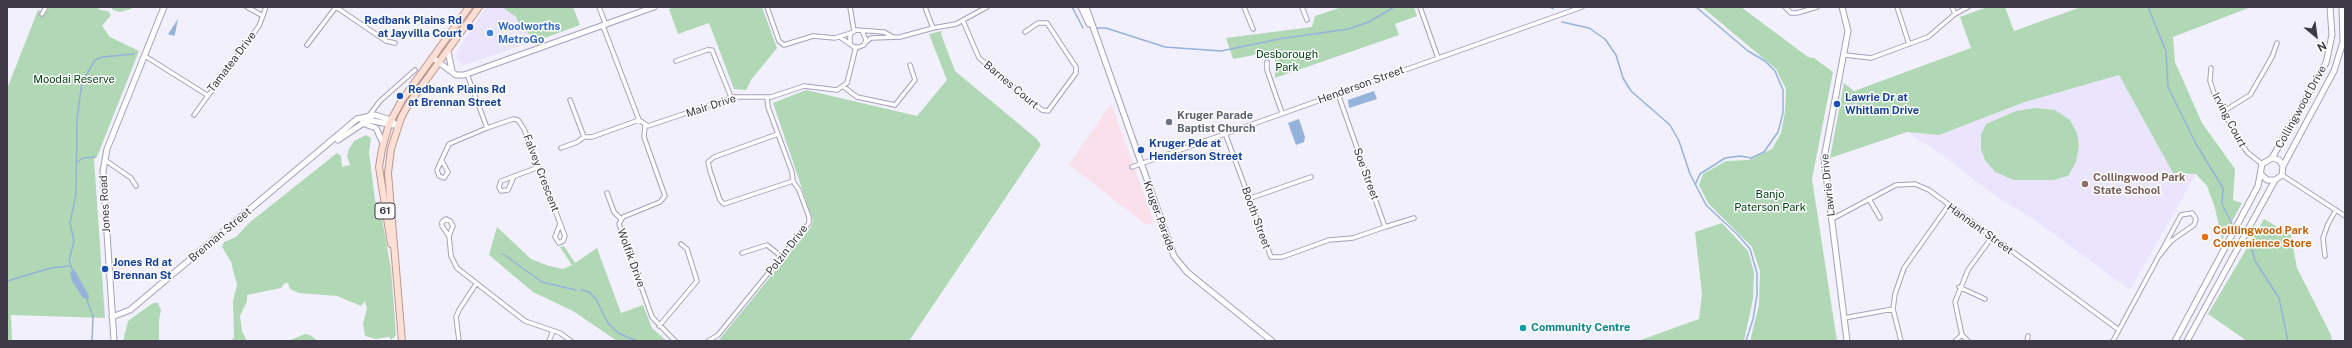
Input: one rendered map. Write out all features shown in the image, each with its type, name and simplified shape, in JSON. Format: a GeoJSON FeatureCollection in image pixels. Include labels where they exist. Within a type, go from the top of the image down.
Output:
{"type":"FeatureCollection","features":[{"type":"Feature","properties":{"kind":"main road","name":"61"},"geometry":{"type":"LineString","coordinates":[[402,341],[388,173],[391,149],[398,126],[408,105],[448,52],[479,7]]}},
{"type":"Feature","properties":{"kind":"main road","name":"61"},"geometry":{"type":"LineString","coordinates":[[394,255],[388,233],[380,174],[383,143],[390,122],[402,100],[468,8]]}},
{"type":"Feature","properties":{"kind":"street"},"geometry":{"type":"LineString","coordinates":[[42,14],[46,7]]}},
{"type":"Feature","properties":{"kind":"street","name":"Jones Road"},"geometry":{"type":"LineString","coordinates":[[114,341],[102,183],[104,160],[164,7]]}},
{"type":"Feature","properties":{"kind":"street"},"geometry":{"type":"LineString","coordinates":[[247,7],[263,16]]}},
{"type":"Feature","properties":{"kind":"street","name":"Tamatea Drive"},"geometry":{"type":"LineString","coordinates":[[194,115],[259,26],[266,7]]}},
{"type":"Feature","properties":{"kind":"street"},"geometry":{"type":"LineString","coordinates":[[307,45],[336,7],[386,41],[395,43]]}},
{"type":"Feature","properties":{"kind":"street"},"geometry":{"type":"LineString","coordinates":[[599,7],[639,120],[644,126]]}},
{"type":"Feature","properties":{"kind":"street"},"geometry":{"type":"LineString","coordinates":[[433,58],[453,73],[459,75],[467,74],[654,7]]}},
{"type":"Feature","properties":{"kind":"street"},"geometry":{"type":"LineString","coordinates":[[767,7],[782,44],[786,45],[813,36],[840,37],[852,32],[862,31],[884,32],[893,37]]}},
{"type":"Feature","properties":{"kind":"street"},"geometry":{"type":"LineString","coordinates":[[850,7],[852,32],[850,43]]}},
{"type":"Feature","properties":{"kind":"street"},"geometry":{"type":"LineString","coordinates":[[925,7],[933,28]]}},
{"type":"Feature","properties":{"kind":"street"},"geometry":{"type":"LineString","coordinates":[[840,37],[856,47],[862,46],[866,42],[875,38],[893,37],[956,24],[987,7]]}},
{"type":"Feature","properties":{"kind":"street","name":"Kruger Parade"},"geometry":{"type":"LineString","coordinates":[[1081,7],[1093,32]]}},
{"type":"Feature","properties":{"kind":"street","name":"Kruger Parade"},"geometry":{"type":"LineString","coordinates":[[1086,7],[1093,32],[1172,252],[1178,263],[1272,341]]}},
{"type":"Feature","properties":{"kind":"street"},"geometry":{"type":"LineString","coordinates":[[1244,7],[1252,29]]}},
{"type":"Feature","properties":{"kind":"street"},"geometry":{"type":"LineString","coordinates":[[1302,7],[1307,20]]}},
{"type":"Feature","properties":{"kind":"street"},"geometry":{"type":"LineString","coordinates":[[1420,7],[1438,58]]}},
{"type":"Feature","properties":{"kind":"street","name":"Henderson Street"},"geometry":{"type":"LineString","coordinates":[[1132,167],[1582,7]]}},
{"type":"Feature","properties":{"kind":"street"},"geometry":{"type":"LineString","coordinates":[[1785,7],[1791,12],[1797,13],[1817,7]]}},
{"type":"Feature","properties":{"kind":"street","name":"Lawrie Drive"},"geometry":{"type":"LineString","coordinates":[[1842,7],[1848,31],[1845,55],[1824,145],[1824,158],[1847,341]]}},
{"type":"Feature","properties":{"kind":"street"},"geometry":{"type":"LineString","coordinates":[[1896,7],[1909,44]]}},
{"type":"Feature","properties":{"kind":"street"},"geometry":{"type":"LineString","coordinates":[[1952,7],[1955,14]]}},
{"type":"Feature","properties":{"kind":"street"},"geometry":{"type":"LineString","coordinates":[[1845,55],[1871,58],[1909,44],[1933,34],[1955,14],[1968,7]]}},
{"type":"Feature","properties":{"kind":"street","name":"Collingwood Drive"},"geometry":{"type":"LineString","coordinates":[[2262,164],[2272,158],[2326,63],[2332,35],[2330,7]]}},
{"type":"Feature","properties":{"kind":"street","name":"Collingwood Drive"},"geometry":{"type":"LineString","coordinates":[[2282,175],[2283,166],[2334,71],[2343,42],[2342,7]]}},
{"type":"Feature","properties":{"kind":"street","name":"Barnes Court"},"geometry":{"type":"LineString","coordinates":[[963,21],[979,58],[1042,110],[1048,111],[1076,73],[1076,67],[1047,23],[1038,23],[1025,32]]}},
{"type":"Feature","properties":{"kind":"street"},"geometry":{"type":"LineString","coordinates":[[862,31],[866,36],[866,42]]}},
{"type":"Feature","properties":{"kind":"street"},"geometry":{"type":"LineString","coordinates":[[2224,111],[2250,95],[2272,57],[2277,43]]}},
{"type":"Feature","properties":{"kind":"street"},"geometry":{"type":"LineString","coordinates":[[856,47],[848,80],[844,87],[857,97],[895,105],[913,85],[914,76],[910,65]]}},
{"type":"Feature","properties":{"kind":"street"},"geometry":{"type":"LineString","coordinates":[[676,61],[707,50],[712,50],[731,97]]}},
{"type":"Feature","properties":{"kind":"street"},"geometry":{"type":"LineString","coordinates":[[448,52],[449,63],[453,73]]}},
{"type":"Feature","properties":{"kind":"street"},"geometry":{"type":"LineString","coordinates":[[145,56],[207,96]]}},
{"type":"Feature","properties":{"kind":"street"},"geometry":{"type":"LineString","coordinates":[[1267,62],[1267,70],[1282,113]]}},
{"type":"Feature","properties":{"kind":"street","name":"Irving Court"},"geometry":{"type":"LineString","coordinates":[[2211,68],[2210,81],[2214,94],[2239,141],[2248,153],[2262,164]]}},
{"type":"Feature","properties":{"kind":"street","name":"Brennan Street"},"geometry":{"type":"LineString","coordinates":[[325,148],[362,123],[376,106],[415,70]]}},
{"type":"Feature","properties":{"kind":"street"},"geometry":{"type":"LineString","coordinates":[[467,74],[486,128]]}},
{"type":"Feature","properties":{"kind":"street","name":"Mair Drive"},"geometry":{"type":"LineString","coordinates":[[644,126],[652,126],[731,97],[767,97],[804,86],[833,91],[844,87]]}},
{"type":"Feature","properties":{"kind":"street","name":"Soe Street"},"geometry":{"type":"LineString","coordinates":[[1338,94],[1385,227]]}},
{"type":"Feature","properties":{"kind":"street","name":"Polzin Drive"},"geometry":{"type":"LineString","coordinates":[[708,341],[718,335],[809,223],[799,190],[793,181],[768,107],[767,97]]}},
{"type":"Feature","properties":{"kind":"street"},"geometry":{"type":"LineString","coordinates":[[570,100],[584,137]]}},
{"type":"Feature","properties":{"kind":"street"},"geometry":{"type":"LineString","coordinates":[[376,106],[379,116]]}},
{"type":"Feature","properties":{"kind":"street"},"geometry":{"type":"LineString","coordinates":[[368,117],[379,116],[398,126]]}},
{"type":"Feature","properties":{"kind":"street"},"geometry":{"type":"LineString","coordinates":[[368,117],[390,122]]}},
{"type":"Feature","properties":{"kind":"street","name":"Brennan Street"},"geometry":{"type":"LineString","coordinates":[[112,317],[130,310],[325,148],[357,119],[368,117]]}},
{"type":"Feature","properties":{"kind":"street","name":"Falvey Crescent"},"geometry":{"type":"LineString","coordinates":[[442,161],[449,144],[486,128],[512,119],[522,123],[539,167],[560,224],[565,238],[559,243],[554,237],[560,224]]}},
{"type":"Feature","properties":{"kind":"street"},"geometry":{"type":"LineString","coordinates":[[561,148],[577,142],[584,137],[592,138],[639,120]]}},
{"type":"Feature","properties":{"kind":"street"},"geometry":{"type":"LineString","coordinates":[[362,123],[376,128],[383,143]]}},
{"type":"Feature","properties":{"kind":"street","name":"Wolfik Drive"},"geometry":{"type":"LineString","coordinates":[[644,126],[644,137],[665,196],[660,202],[620,218],[619,224],[652,317],[676,341]]}},
{"type":"Feature","properties":{"kind":"street","name":"Booth Street"},"geometry":{"type":"LineString","coordinates":[[1225,133],[1268,251],[1274,258],[1282,258],[1330,240],[1357,237],[1385,227]]}},
{"type":"Feature","properties":{"kind":"street"},"geometry":{"type":"LineString","coordinates":[[778,134],[714,157],[708,162],[710,171],[720,200],[724,204],[731,204],[793,181]]}},
{"type":"Feature","properties":{"kind":"street","name":"Collingwood Drive"},"geometry":{"type":"LineString","coordinates":[[2272,158],[2279,160],[2283,166]]}},
{"type":"Feature","properties":{"kind":"street"},"geometry":{"type":"LineString","coordinates":[[104,160],[131,178],[136,186]]}},
{"type":"Feature","properties":{"kind":"street"},"geometry":{"type":"LineString","coordinates":[[2175,341],[2252,198],[2262,174],[2262,164]]}},
{"type":"Feature","properties":{"kind":"street"},"geometry":{"type":"LineString","coordinates":[[514,176],[508,190],[501,191],[499,187],[501,181],[514,176],[539,167]]}},
{"type":"Feature","properties":{"kind":"street"},"geometry":{"type":"LineString","coordinates":[[2262,174],[2267,180],[2275,180]]}},
{"type":"Feature","properties":{"kind":"street"},"geometry":{"type":"LineString","coordinates":[[2188,340],[2275,180],[2282,175],[2345,216]]}},
{"type":"Feature","properties":{"kind":"street"},"geometry":{"type":"LineString","coordinates":[[1248,199],[1312,177]]}},
{"type":"Feature","properties":{"kind":"street","name":"Hannant Street"},"geometry":{"type":"LineString","coordinates":[[1832,219],[1896,184],[1915,184],[1929,190],[1948,206],[2119,330]]}},
{"type":"Feature","properties":{"kind":"street"},"geometry":{"type":"LineString","coordinates":[[607,193],[614,212],[620,218]]}},
{"type":"Feature","properties":{"kind":"street"},"geometry":{"type":"LineString","coordinates":[[1869,199],[1880,218]]}},
{"type":"Feature","properties":{"kind":"street"},"geometry":{"type":"LineString","coordinates":[[1901,341],[1893,309],[1895,294],[1904,268],[1948,206]]}},
{"type":"Feature","properties":{"kind":"street"},"geometry":{"type":"LineString","coordinates":[[2325,256],[2323,238],[2328,224],[2336,210]]}},
{"type":"Feature","properties":{"kind":"street"},"geometry":{"type":"LineString","coordinates":[[2113,341],[2181,215],[2189,212],[2194,215],[2196,220],[2194,225],[2171,241],[2160,255]]}},
{"type":"Feature","properties":{"kind":"street"},"geometry":{"type":"LineString","coordinates":[[1385,227],[1414,218]]}},
{"type":"Feature","properties":{"kind":"street"},"geometry":{"type":"LineString","coordinates":[[449,236],[453,226],[450,221],[446,219],[442,222],[442,226],[449,236],[453,263],[476,284],[525,321],[553,331],[571,341]]}},
{"type":"Feature","properties":{"kind":"street"},"geometry":{"type":"LineString","coordinates":[[1968,341],[1962,335],[1955,302],[1959,287],[1968,270],[1992,237]]}},
{"type":"Feature","properties":{"kind":"street"},"geometry":{"type":"LineString","coordinates":[[660,326],[697,281],[687,249],[681,244]]}},
{"type":"Feature","properties":{"kind":"street"},"geometry":{"type":"LineString","coordinates":[[742,253],[767,245],[782,257]]}},
{"type":"Feature","properties":{"kind":"street"},"geometry":{"type":"LineString","coordinates":[[459,341],[456,317],[458,310],[476,284]]}},
{"type":"Feature","properties":{"kind":"street"},"geometry":{"type":"LineString","coordinates":[[1959,287],[1985,299]]}},
{"type":"Feature","properties":{"kind":"street"},"geometry":{"type":"LineString","coordinates":[[1844,318],[1893,309]]}},
{"type":"Feature","properties":{"kind":"street"},"geometry":{"type":"LineString","coordinates":[[549,341],[553,331]]}},
{"type":"Feature","properties":{"kind":"street"},"geometry":{"type":"LineString","coordinates":[[1956,341],[1962,335]]}},
{"type":"Feature","properties":{"kind":"street"},"geometry":{"type":"LineString","coordinates":[[2027,341],[2028,336]]}},
{"type":"Feature","properties":{"kind":"shaded area"},"geometry":{"type":"Polygon","coordinates":[[[486,7],[502,7],[516,17],[521,28],[539,40],[464,65],[461,64],[456,58],[457,51],[486,7]]]}},
{"type":"Feature","properties":{"kind":"shaded area","name":"Collingwood Park State School"},"geometry":{"type":"Polygon","coordinates":[[[2119,75],[2173,173],[2196,174],[2130,290],[2033,219],[1992,194],[1944,156],[1907,132],[1939,135],[2025,102],[2119,75]]]}},
{"type":"Feature","properties":{"kind":"shaded area"},"geometry":{"type":"Polygon","coordinates":[[[1111,103],[1154,222],[1147,225],[1069,165],[1111,103]]]}},
{"type":"Feature","properties":{"kind":"green space","name":"Moodai Reserve"},"geometry":{"type":"Polygon","coordinates":[[[50,7],[97,7],[100,10],[108,11],[111,15],[102,26],[110,37],[139,51],[97,157],[94,159],[105,318],[11,315],[12,341],[7,341],[7,89],[38,10],[45,13],[50,7]]]}},
{"type":"Feature","properties":{"kind":"green space"},"geometry":{"type":"Polygon","coordinates":[[[111,7],[132,7],[131,9],[120,12],[113,10],[111,7]]]}},
{"type":"Feature","properties":{"kind":"green space"},"geometry":{"type":"Polygon","coordinates":[[[502,7],[573,7],[580,25],[539,40],[520,28],[516,17],[502,7]]]}},
{"type":"Feature","properties":{"kind":"green space"},"geometry":{"type":"Polygon","coordinates":[[[675,7],[762,7],[777,48],[751,80],[746,90],[734,89],[709,23],[678,34],[669,9],[675,7]]]}},
{"type":"Feature","properties":{"kind":"green space","name":"Desborough Park"},"geometry":{"type":"Polygon","coordinates":[[[1342,7],[1414,7],[1417,16],[1395,24],[1399,35],[1275,78],[1275,60],[1270,52],[1233,59],[1226,38],[1312,27],[1315,16],[1342,7]]]}},
{"type":"Feature","properties":{"kind":"green space","name":"Banjo Paterson Park"},"geometry":{"type":"Polygon","coordinates":[[[1702,7],[1741,7],[1808,57],[1814,58],[1833,72],[1812,179],[1837,341],[1750,341],[1759,305],[1760,271],[1752,247],[1708,203],[1699,185],[1703,174],[1726,161],[1749,160],[1772,149],[1781,133],[1785,112],[1786,89],[1776,69],[1702,7]]]}},
{"type":"Feature","properties":{"kind":"green space"},"geometry":{"type":"Polygon","coordinates":[[[1987,7],[2005,7],[2014,31],[2081,7],[2251,7],[2173,37],[2175,62],[2202,123],[2235,169],[2233,200],[2242,203],[2222,240],[2215,208],[2207,186],[2196,174],[2173,173],[2119,75],[2025,102],[1939,135],[1907,132],[1830,158],[1844,83],[1854,91],[1971,48],[1960,17],[1987,7]]]}},
{"type":"Feature","properties":{"kind":"green space"},"geometry":{"type":"Polygon","coordinates":[[[942,31],[941,34],[955,71],[1037,139],[1041,145],[909,341],[718,341],[811,227],[813,221],[773,103],[806,90],[917,116],[947,80],[929,34],[942,31]]]}},
{"type":"Feature","properties":{"kind":"green space"},"geometry":{"type":"Polygon","coordinates":[[[2035,108],[2055,110],[2070,120],[2077,133],[2079,146],[2076,162],[2068,176],[2053,180],[2014,180],[1995,172],[1985,160],[1981,149],[1981,135],[1986,124],[2016,111],[2035,108]]]}},
{"type":"Feature","properties":{"kind":"green space"},"geometry":{"type":"Polygon","coordinates":[[[366,135],[371,138],[369,152],[375,200],[381,213],[391,269],[396,335],[391,340],[389,337],[376,339],[365,336],[363,323],[367,309],[365,301],[361,306],[337,296],[299,293],[290,289],[288,283],[285,283],[281,288],[247,295],[247,301],[240,316],[242,331],[247,341],[231,341],[234,337],[233,301],[237,285],[231,262],[222,247],[224,242],[236,237],[249,223],[337,153],[341,156],[342,167],[350,165],[347,156],[349,149],[354,141],[366,135]]]}},
{"type":"Feature","properties":{"kind":"green space"},"geometry":{"type":"Polygon","coordinates":[[[2264,219],[2291,235],[2297,268],[2331,335],[2332,341],[2247,341],[2208,314],[2264,219]]]}},
{"type":"Feature","properties":{"kind":"green space"},"geometry":{"type":"Polygon","coordinates":[[[1722,223],[1748,251],[1754,272],[1753,299],[1744,341],[1638,341],[1699,319],[1702,294],[1695,232],[1722,223]]]}},
{"type":"Feature","properties":{"kind":"green space"},"geometry":{"type":"Polygon","coordinates":[[[497,227],[531,259],[549,266],[563,269],[572,265],[560,247],[564,246],[575,263],[597,248],[621,313],[643,305],[652,328],[667,341],[617,341],[573,311],[533,292],[489,255],[497,227]]]}},
{"type":"Feature","properties":{"kind":"green space"},"geometry":{"type":"Polygon","coordinates":[[[153,303],[158,303],[161,310],[159,320],[159,341],[123,341],[128,321],[153,303]]]}},
{"type":"Feature","properties":{"kind":"green space"},"geometry":{"type":"Polygon","coordinates":[[[305,334],[310,335],[318,341],[288,341],[305,334]]]}},
{"type":"Feature","properties":{"kind":"water"},"geometry":{"type":"Polygon","coordinates":[[[178,19],[174,36],[168,34],[178,19]]]}},
{"type":"Feature","properties":{"kind":"water"},"geometry":{"type":"Polygon","coordinates":[[[1374,91],[1377,99],[1349,108],[1348,100],[1374,91]]]}},
{"type":"Feature","properties":{"kind":"water"},"geometry":{"type":"Polygon","coordinates":[[[1299,119],[1305,137],[1304,142],[1296,145],[1288,123],[1299,119]]]}},
{"type":"Feature","properties":{"kind":"water"},"geometry":{"type":"Polygon","coordinates":[[[74,269],[89,296],[88,299],[83,298],[72,281],[70,273],[74,269]]]}},
{"type":"Feature","properties":{"kind":"waterway"},"geometry":{"type":"LineString","coordinates":[[1072,7],[1083,28]]}},
{"type":"Feature","properties":{"kind":"waterway"},"geometry":{"type":"LineString","coordinates":[[1096,28],[1106,28],[1165,47],[1221,51],[1279,39],[1348,29],[1369,22],[1394,7]]}},
{"type":"Feature","properties":{"kind":"waterway"},"geometry":{"type":"LineString","coordinates":[[1696,7],[1748,51],[1765,61],[1775,71],[1783,90],[1783,113],[1778,132],[1764,152],[1751,158],[1740,156],[1725,158],[1700,174],[1696,183]]}},
{"type":"Feature","properties":{"kind":"waterway"},"geometry":{"type":"LineString","coordinates":[[2148,7],[2166,51],[2168,87],[2196,144],[2223,188],[2222,204],[2232,224]]}},
{"type":"Feature","properties":{"kind":"waterway"},"geometry":{"type":"LineString","coordinates":[[1562,22],[1589,28],[1605,39],[1616,55],[1623,78],[1631,91],[1670,125],[1679,141],[1690,174],[1706,205],[1738,235],[1750,249],[1757,273],[1757,295],[1753,319],[1746,341]]}},
{"type":"Feature","properties":{"kind":"waterway"},"geometry":{"type":"LineString","coordinates":[[73,272],[69,260],[74,241],[70,223],[76,194],[77,119],[82,82],[95,60],[102,57],[134,54]]}},
{"type":"Feature","properties":{"kind":"waterway"},"geometry":{"type":"LineString","coordinates":[[77,162],[83,158],[95,157]]}},
{"type":"Feature","properties":{"kind":"waterway"},"geometry":{"type":"LineString","coordinates":[[2250,241],[2255,261],[2279,298],[2288,341]]}},
{"type":"Feature","properties":{"kind":"waterway"},"geometry":{"type":"LineString","coordinates":[[503,254],[542,282],[576,290]]}},
{"type":"Feature","properties":{"kind":"waterway"},"geometry":{"type":"LineString","coordinates":[[7,281],[51,268],[69,266]]}},
{"type":"Feature","properties":{"kind":"waterway"},"geometry":{"type":"LineString","coordinates":[[581,290],[589,292],[596,299],[608,323],[618,333],[637,341]]}},
{"type":"Feature","properties":{"kind":"waterway"},"geometry":{"type":"LineString","coordinates":[[86,298],[93,316],[92,341]]}},
{"type":"Feature","properties":{"kind":"place","name":"Redbank Plains Rd at Jayvilla Court"},"geometry":{"type":"Point","coordinates":[470,27]}},
{"type":"Feature","properties":{"kind":"place","name":"Woolworths MetroGo"},"geometry":{"type":"Point","coordinates":[490,33]}},
{"type":"Feature","properties":{"kind":"place","name":"Redbank Plains Rd at Brennan Street"},"geometry":{"type":"Point","coordinates":[400,96]}},
{"type":"Feature","properties":{"kind":"place","name":"Lawrie Dr at Whitlam Drive"},"geometry":{"type":"Point","coordinates":[1837,104]}},
{"type":"Feature","properties":{"kind":"place","name":"Kruger Parade Baptist Church"},"geometry":{"type":"Point","coordinates":[1169,122]}},
{"type":"Feature","properties":{"kind":"place","name":"Kruger Pde at Henderson Street"},"geometry":{"type":"Point","coordinates":[1141,150]}},
{"type":"Feature","properties":{"kind":"place","name":"Collingwood Park State School"},"geometry":{"type":"Point","coordinates":[2085,184]}},
{"type":"Feature","properties":{"kind":"place","name":"Colllingwood Park Convenience Store"},"geometry":{"type":"Point","coordinates":[2205,237]}},
{"type":"Feature","properties":{"kind":"place","name":"Jones Rd at Brennan St"},"geometry":{"type":"Point","coordinates":[105,269]}},
{"type":"Feature","properties":{"kind":"place","name":"Community Centre"},"geometry":{"type":"Point","coordinates":[1523,328]}}]}
